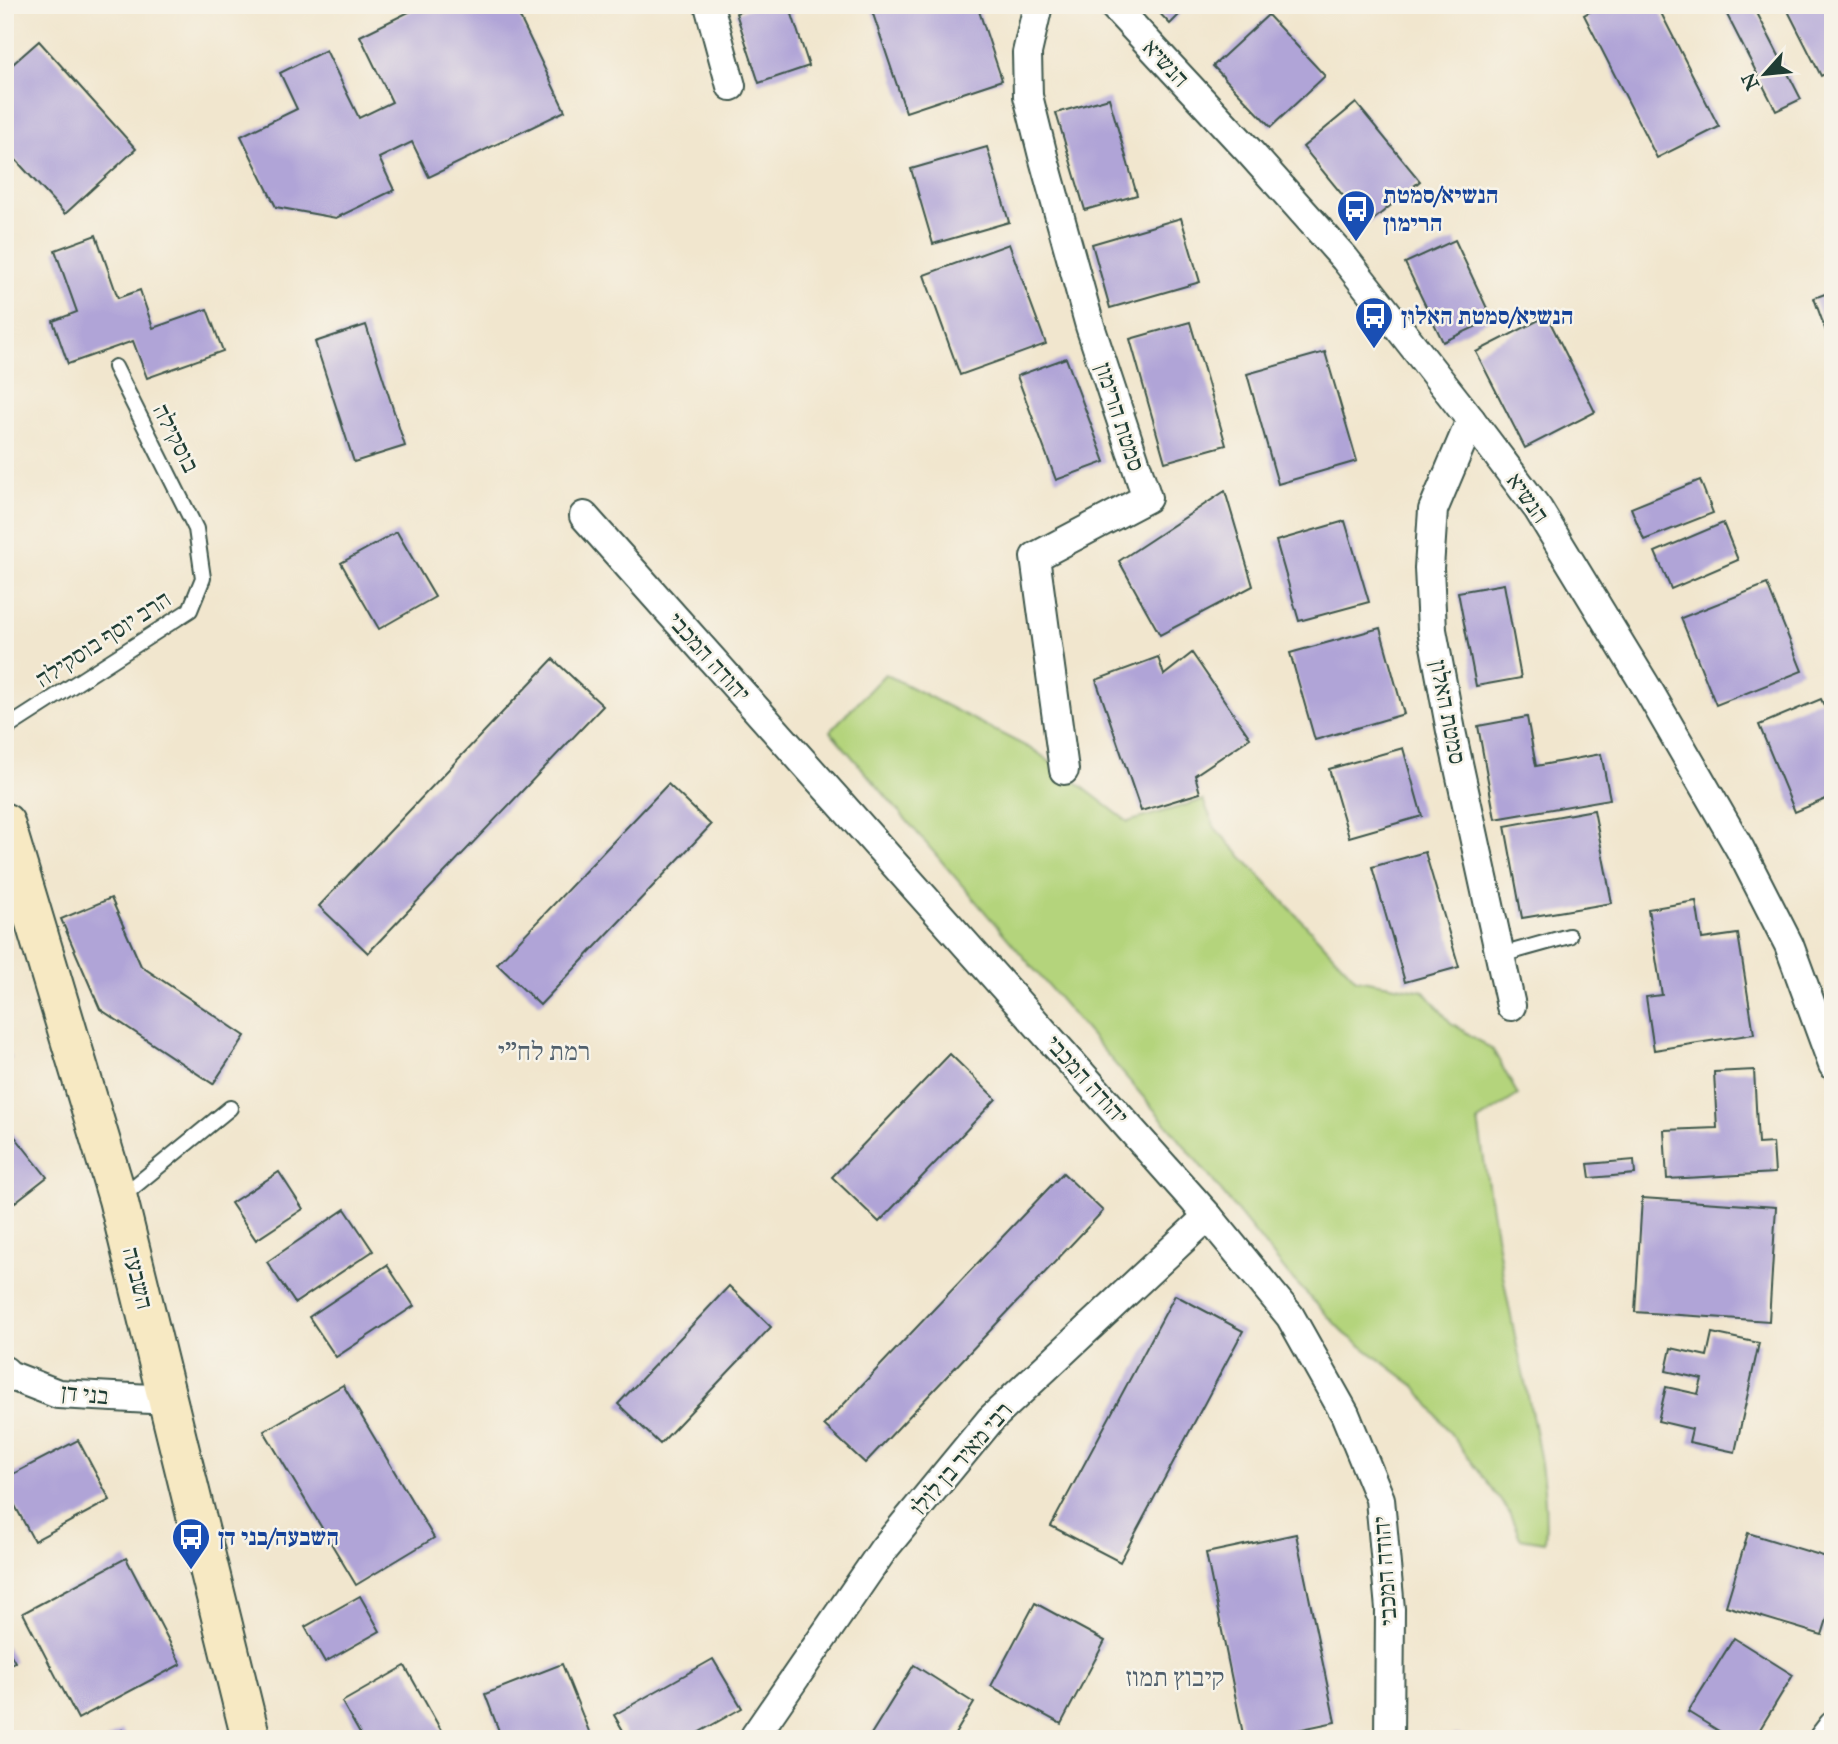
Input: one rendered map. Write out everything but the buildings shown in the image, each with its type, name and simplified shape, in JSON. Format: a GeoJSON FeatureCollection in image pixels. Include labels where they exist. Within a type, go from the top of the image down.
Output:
{"type":"FeatureCollection","features":[{"type":"Feature","properties":{"kind":"main road","name":"השבעה"},"geometry":{"type":"LineString","coordinates":[[5,822],[118,1199],[251,1739]]}},
{"type":"Feature","properties":{"kind":"street"},"geometry":{"type":"LineString","coordinates":[[709,5],[731,86]]}},
{"type":"Feature","properties":{"kind":"street","name":"סמטת הרימון"},"geometry":{"type":"LineString","coordinates":[[1038,5],[1027,53],[1028,96],[1090,326],[1147,498],[1035,556],[1064,770]]}},
{"type":"Feature","properties":{"kind":"street","name":"הנשיא"},"geometry":{"type":"LineString","coordinates":[[1113,5],[1345,259],[1472,420],[1545,520],[1650,693],[1740,849],[1789,945],[1833,1065]]}},
{"type":"Feature","properties":{"kind":"street","name":"סמטת האלון"},"geometry":{"type":"LineString","coordinates":[[1472,420],[1433,510],[1429,568],[1432,630],[1451,731],[1511,1006]]}},
{"type":"Feature","properties":{"kind":"street","name":"יהודה המכבי"},"geometry":{"type":"LineString","coordinates":[[583,516],[1208,1216],[1290,1316],[1345,1414],[1380,1499],[1390,1609],[1388,1739]]}},
{"type":"Feature","properties":{"kind":"street","name":"רבי מאיר בן לולו"},"geometry":{"type":"LineString","coordinates":[[755,1736],[883,1550],[991,1419],[1208,1216]]}},
{"type":"Feature","properties":{"kind":"street","name":"בני דן"},"geometry":{"type":"LineString","coordinates":[[5,1371],[58,1394],[169,1400]]}},
{"type":"Feature","properties":{"kind":"street"},"geometry":{"type":"LineString","coordinates":[[1823,1739],[1833,1726]]}},
{"type":"Feature","properties":{"kind":"lane","name":"בוסקילה"},"geometry":{"type":"LineString","coordinates":[[115,367],[196,529]]}},
{"type":"Feature","properties":{"kind":"lane","name":"הרב יוסף בוסקילה"},"geometry":{"type":"LineString","coordinates":[[5,729],[190,610],[203,578],[196,529]]}},
{"type":"Feature","properties":{"kind":"lane"},"geometry":{"type":"LineString","coordinates":[[1500,955],[1569,936]]}},
{"type":"Feature","properties":{"kind":"lane"},"geometry":{"type":"LineString","coordinates":[[118,1199],[230,1108]]}},
{"type":"Feature","properties":{"kind":"green space"},"geometry":{"type":"Polygon","coordinates":[[[885,674],[1037,752],[1128,822],[1203,800],[1215,828],[1356,979],[1424,991],[1450,1022],[1493,1050],[1518,1095],[1478,1121],[1494,1226],[1541,1463],[1546,1516],[1545,1542],[1520,1538],[1509,1512],[1415,1386],[1344,1333],[1288,1274],[1175,1134],[830,731],[885,674]]]}},
{"type":"Feature","properties":{"kind":"place","name":"הנשיא/סמטת הרימון"},"geometry":{"type":"Point","coordinates":[1356,243]}},
{"type":"Feature","properties":{"kind":"place","name":"הנשיא/סמטת האלון"},"geometry":{"type":"Point","coordinates":[1374,350]}},
{"type":"Feature","properties":{"kind":"place","name":"השבעה/בני דן"},"geometry":{"type":"Point","coordinates":[191,1571]}},
{"type":"Feature","properties":{"kind":"district","name":"רמת לח\"י"},"geometry":{"type":"Point","coordinates":[544,1051]}},
{"type":"Feature","properties":{"kind":"district","name":"קיבוץ תמוז"},"geometry":{"type":"Point","coordinates":[1175,1677]}}]}
